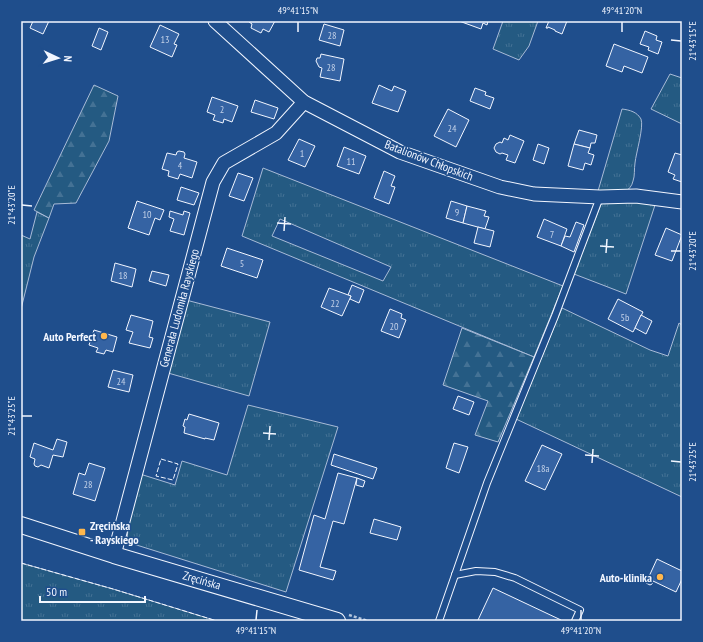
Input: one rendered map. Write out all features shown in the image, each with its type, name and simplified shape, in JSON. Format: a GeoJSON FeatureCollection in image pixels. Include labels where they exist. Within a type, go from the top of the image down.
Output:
{"type":"FeatureCollection","features":[{"type":"Feature","properties":{"kind":"street","name":"Batalionów Chłopskich"},"geometry":{"type":"LineString","coordinates":[[215,21],[304,102],[400,152],[500,187],[534,194],[600,197],[636,196],[682,202]]}},
{"type":"Feature","properties":{"kind":"street","name":"Generała Ludomiła Rayskiego"},"geometry":{"type":"LineString","coordinates":[[114,555],[213,182],[224,163],[276,134],[304,102]]}},
{"type":"Feature","properties":{"kind":"street","name":"Zręcińska"},"geometry":{"type":"LineString","coordinates":[[21,525],[114,555],[337,621]]}},
{"type":"Feature","properties":{"kind":"lane"},"geometry":{"type":"LineString","coordinates":[[439,621],[487,483],[555,316],[600,197]]}},
{"type":"Feature","properties":{"kind":"lane"},"geometry":{"type":"LineString","coordinates":[[455,574],[476,571],[495,572],[515,578],[580,610],[575,621]]}},
{"type":"Feature","properties":{"kind":"green space"},"geometry":{"type":"Polygon","coordinates":[[[503,21],[538,21],[529,46],[519,60],[493,49],[503,21]]]}},
{"type":"Feature","properties":{"kind":"green space"},"geometry":{"type":"Polygon","coordinates":[[[670,74],[682,78],[682,124],[651,109],[670,74]]]}},
{"type":"Feature","properties":{"kind":"green space"},"geometry":{"type":"Polygon","coordinates":[[[94,85],[118,96],[109,141],[76,203],[54,204],[49,218],[34,210],[94,85]]]}},
{"type":"Feature","properties":{"kind":"green space"},"geometry":{"type":"Polygon","coordinates":[[[622,109],[635,113],[641,119],[642,123],[633,183],[626,191],[598,191],[622,109]]]}},
{"type":"Feature","properties":{"kind":"green space"},"geometry":{"type":"Polygon","coordinates":[[[263,168],[563,286],[534,357],[242,236],[263,168]],[[280,219],[272,236],[383,281],[391,267],[280,219]]]}},
{"type":"Feature","properties":{"kind":"green space"},"geometry":{"type":"Polygon","coordinates":[[[604,202],[656,202],[626,294],[574,274],[601,204],[604,202]]]}},
{"type":"Feature","properties":{"kind":"green space"},"geometry":{"type":"Polygon","coordinates":[[[37,212],[49,218],[34,257],[21,309],[21,235],[30,239],[37,212]]]}},
{"type":"Feature","properties":{"kind":"green space"},"geometry":{"type":"Polygon","coordinates":[[[186,300],[270,322],[249,396],[168,373],[186,300]]]}},
{"type":"Feature","properties":{"kind":"green space"},"geometry":{"type":"Polygon","coordinates":[[[562,308],[650,350],[668,356],[679,323],[682,325],[682,497],[516,419],[562,308]]]}},
{"type":"Feature","properties":{"kind":"green space"},"geometry":{"type":"Polygon","coordinates":[[[462,328],[534,357],[498,442],[475,435],[488,401],[443,385],[462,328]]]}},
{"type":"Feature","properties":{"kind":"green space"},"geometry":{"type":"Polygon","coordinates":[[[248,405],[338,427],[286,592],[127,542],[128,527],[140,474],[175,485],[182,461],[227,475],[248,405]]]}},
{"type":"Feature","properties":{"kind":"green space"},"geometry":{"type":"Polygon","coordinates":[[[21,563],[113,589],[217,621],[21,621],[21,563]]]}},
{"type":"Feature","properties":{"kind":"building"},"geometry":{"type":"Polygon","coordinates":[[[33,21],[49,21],[43,34],[30,28],[33,21]]]}},
{"type":"Feature","properties":{"kind":"building"},"geometry":{"type":"Polygon","coordinates":[[[249,21],[275,21],[269,32],[263,29],[261,33],[251,28],[252,24],[249,21]]]}},
{"type":"Feature","properties":{"kind":"building"},"geometry":{"type":"Polygon","coordinates":[[[459,21],[488,21],[487,25],[483,23],[481,29],[459,21]]]}},
{"type":"Feature","properties":{"kind":"building"},"geometry":{"type":"Polygon","coordinates":[[[549,21],[567,21],[562,34],[548,27],[546,28],[549,21]]]}},
{"type":"Feature","properties":{"kind":"building"},"geometry":{"type":"Polygon","coordinates":[[[324,24],[344,30],[340,46],[319,40],[324,24]]]}},
{"type":"Feature","properties":{"kind":"building"},"geometry":{"type":"Polygon","coordinates":[[[160,25],[179,34],[174,44],[177,45],[172,57],[150,47],[160,25]]]}},
{"type":"Feature","properties":{"kind":"building"},"geometry":{"type":"Polygon","coordinates":[[[99,28],[108,32],[101,50],[92,46],[99,28]]]}},
{"type":"Feature","properties":{"kind":"building"},"geometry":{"type":"Polygon","coordinates":[[[645,31],[657,36],[656,40],[662,42],[658,54],[648,50],[649,47],[640,44],[645,31]]]}},
{"type":"Feature","properties":{"kind":"building"},"geometry":{"type":"Polygon","coordinates":[[[614,44],[648,57],[642,73],[624,66],[622,72],[606,66],[614,44]]]}},
{"type":"Feature","properties":{"kind":"building"},"geometry":{"type":"Polygon","coordinates":[[[321,54],[344,59],[340,81],[320,77],[322,68],[319,67],[316,61],[317,58],[320,58],[321,54]]]}},
{"type":"Feature","properties":{"kind":"building"},"geometry":{"type":"Polygon","coordinates":[[[379,85],[392,91],[394,86],[406,91],[398,112],[372,103],[379,85]]]}},
{"type":"Feature","properties":{"kind":"building"},"geometry":{"type":"Polygon","coordinates":[[[475,88],[486,92],[485,95],[494,98],[490,109],[470,101],[475,88]]]}},
{"type":"Feature","properties":{"kind":"building"},"geometry":{"type":"Polygon","coordinates":[[[212,97],[238,106],[232,122],[224,119],[223,123],[213,120],[215,115],[207,112],[212,97]]]}},
{"type":"Feature","properties":{"kind":"building"},"geometry":{"type":"Polygon","coordinates":[[[255,100],[278,108],[274,119],[251,112],[255,100]]]}},
{"type":"Feature","properties":{"kind":"building"},"geometry":{"type":"Polygon","coordinates":[[[448,109],[469,120],[456,147],[434,136],[448,109]]]}},
{"type":"Feature","properties":{"kind":"building"},"geometry":{"type":"Polygon","coordinates":[[[579,130],[597,135],[595,143],[591,143],[590,148],[574,144],[579,130]]]}},
{"type":"Feature","properties":{"kind":"building"},"geometry":{"type":"Polygon","coordinates":[[[510,135],[524,141],[515,163],[506,160],[508,155],[496,152],[494,148],[496,144],[500,142],[502,143],[504,138],[508,140],[510,135]]]}},
{"type":"Feature","properties":{"kind":"building"},"geometry":{"type":"Polygon","coordinates":[[[299,139],[315,146],[305,167],[288,160],[299,139]]]}},
{"type":"Feature","properties":{"kind":"building"},"geometry":{"type":"Polygon","coordinates":[[[538,144],[549,148],[544,164],[533,160],[538,144]]]}},
{"type":"Feature","properties":{"kind":"building"},"geometry":{"type":"Polygon","coordinates":[[[574,144],[590,148],[588,153],[594,155],[591,165],[585,163],[583,170],[568,166],[574,144]]]}},
{"type":"Feature","properties":{"kind":"building"},"geometry":{"type":"Polygon","coordinates":[[[344,147],[366,156],[359,174],[337,166],[344,147]]]}},
{"type":"Feature","properties":{"kind":"building"},"geometry":{"type":"Polygon","coordinates":[[[179,151],[184,152],[184,158],[197,162],[192,178],[180,174],[178,179],[168,176],[169,171],[162,169],[167,153],[176,155],[179,151]]]}},
{"type":"Feature","properties":{"kind":"building"},"geometry":{"type":"Polygon","coordinates":[[[675,153],[682,155],[682,182],[673,179],[675,175],[668,172],[675,153]]]}},
{"type":"Feature","properties":{"kind":"building"},"geometry":{"type":"Polygon","coordinates":[[[384,171],[395,176],[391,186],[395,187],[389,204],[374,198],[384,171]]]}},
{"type":"Feature","properties":{"kind":"building"},"geometry":{"type":"Polygon","coordinates":[[[238,173],[253,178],[244,201],[229,196],[238,173]]]}},
{"type":"Feature","properties":{"kind":"building"},"geometry":{"type":"Polygon","coordinates":[[[181,187],[199,193],[194,205],[177,200],[181,187]]]}},
{"type":"Feature","properties":{"kind":"building"},"geometry":{"type":"Polygon","coordinates":[[[137,201],[164,210],[160,220],[155,218],[149,235],[128,228],[137,201]]]}},
{"type":"Feature","properties":{"kind":"building"},"geometry":{"type":"Polygon","coordinates":[[[451,201],[467,206],[463,223],[446,218],[451,201]]]}},
{"type":"Feature","properties":{"kind":"building"},"geometry":{"type":"Polygon","coordinates":[[[467,206],[486,211],[484,216],[489,217],[485,229],[463,223],[467,206]]]}},
{"type":"Feature","properties":{"kind":"building"},"geometry":{"type":"Polygon","coordinates":[[[170,211],[183,215],[184,211],[190,213],[184,235],[170,231],[174,219],[169,217],[170,211]]]}},
{"type":"Feature","properties":{"kind":"building"},"geometry":{"type":"Polygon","coordinates":[[[544,219],[567,229],[561,246],[537,237],[544,219]]]}},
{"type":"Feature","properties":{"kind":"building"},"geometry":{"type":"Polygon","coordinates":[[[576,222],[584,225],[574,252],[561,246],[565,236],[570,237],[576,222]]]}},
{"type":"Feature","properties":{"kind":"building"},"geometry":{"type":"Polygon","coordinates":[[[478,227],[494,231],[490,247],[474,243],[478,227]]]}},
{"type":"Feature","properties":{"kind":"building"},"geometry":{"type":"Polygon","coordinates":[[[666,228],[682,235],[672,261],[655,255],[666,228]]]}},
{"type":"Feature","properties":{"kind":"building"},"geometry":{"type":"Polygon","coordinates":[[[227,248],[263,260],[257,278],[221,266],[227,248]]]}},
{"type":"Feature","properties":{"kind":"building"},"geometry":{"type":"Polygon","coordinates":[[[115,263],[136,269],[132,287],[111,281],[115,263]]]}},
{"type":"Feature","properties":{"kind":"building"},"geometry":{"type":"Polygon","coordinates":[[[152,271],[169,275],[166,286],[149,281],[152,271]]]}},
{"type":"Feature","properties":{"kind":"building"},"geometry":{"type":"Polygon","coordinates":[[[352,285],[364,290],[359,303],[350,299],[351,296],[348,295],[352,285]]]}},
{"type":"Feature","properties":{"kind":"building"},"geometry":{"type":"Polygon","coordinates":[[[329,288],[351,296],[342,316],[321,307],[329,288]]]}},
{"type":"Feature","properties":{"kind":"building"},"geometry":{"type":"Polygon","coordinates":[[[618,299],[643,312],[633,332],[608,319],[618,299]]]}},
{"type":"Feature","properties":{"kind":"building"},"geometry":{"type":"Polygon","coordinates":[[[390,309],[402,314],[401,318],[406,320],[399,338],[381,331],[390,309]]]}},
{"type":"Feature","properties":{"kind":"building"},"geometry":{"type":"Polygon","coordinates":[[[131,315],[153,321],[149,337],[153,338],[150,348],[129,343],[133,332],[126,330],[131,315]]]}},
{"type":"Feature","properties":{"kind":"building"},"geometry":{"type":"Polygon","coordinates":[[[641,315],[652,321],[646,334],[635,328],[641,315]]]}},
{"type":"Feature","properties":{"kind":"building"},"geometry":{"type":"Polygon","coordinates":[[[94,330],[117,337],[113,352],[106,350],[104,354],[96,352],[98,348],[89,345],[94,330]]]}},
{"type":"Feature","properties":{"kind":"building"},"geometry":{"type":"Polygon","coordinates":[[[113,370],[133,375],[129,392],[108,387],[113,370]]]}},
{"type":"Feature","properties":{"kind":"building"},"geometry":{"type":"Polygon","coordinates":[[[458,396],[474,402],[469,415],[453,409],[458,396]]]}},
{"type":"Feature","properties":{"kind":"building"},"geometry":{"type":"Polygon","coordinates":[[[189,414],[219,423],[214,440],[184,433],[185,427],[183,426],[185,419],[187,420],[189,414]]]}},
{"type":"Feature","properties":{"kind":"building"},"geometry":{"type":"Polygon","coordinates":[[[57,439],[67,442],[63,457],[53,455],[49,468],[41,465],[38,467],[35,466],[35,459],[30,457],[34,443],[53,450],[57,439]]]}},
{"type":"Feature","properties":{"kind":"building"},"geometry":{"type":"Polygon","coordinates":[[[454,443],[468,447],[459,473],[446,468],[454,443]]]}},
{"type":"Feature","properties":{"kind":"building"},"geometry":{"type":"Polygon","coordinates":[[[542,445],[562,454],[545,490],[525,481],[542,445]]]}},
{"type":"Feature","properties":{"kind":"building"},"geometry":{"type":"Polygon","coordinates":[[[334,454],[377,468],[373,479],[331,465],[334,454]]]}},
{"type":"Feature","properties":{"kind":"building"},"geometry":{"type":"Polygon","coordinates":[[[89,463],[105,468],[95,501],[73,494],[79,473],[85,475],[89,463]]]}},
{"type":"Feature","properties":{"kind":"building"},"geometry":{"type":"Polygon","coordinates":[[[338,473],[357,478],[344,524],[333,521],[320,567],[336,571],[333,580],[299,570],[314,515],[325,519],[338,473]]]}},
{"type":"Feature","properties":{"kind":"building"},"geometry":{"type":"Polygon","coordinates":[[[357,478],[365,481],[363,487],[356,485],[357,478]]]}},
{"type":"Feature","properties":{"kind":"building"},"geometry":{"type":"Polygon","coordinates":[[[374,519],[401,527],[397,540],[370,533],[374,519]]]}},
{"type":"Feature","properties":{"kind":"building"},"geometry":{"type":"Polygon","coordinates":[[[657,559],[682,571],[682,579],[676,592],[653,581],[650,585],[646,583],[657,559]]]}},
{"type":"Feature","properties":{"kind":"building"},"geometry":{"type":"Polygon","coordinates":[[[493,588],[561,620],[561,621],[478,620],[493,588]]]}},
{"type":"Feature","properties":{"kind":"fence"},"geometry":{"type":"LineString","coordinates":[[161,459],[178,464],[173,480],[156,476],[161,459]]}},
{"type":"Feature","properties":{"kind":"fence"},"geometry":{"type":"LineString","coordinates":[[21,563],[217,621]]}},
{"type":"Feature","properties":{"kind":"place","name":"Auto Perfect"},"geometry":{"type":"Point","coordinates":[104,336]}},
{"type":"Feature","properties":{"kind":"place","name":"Zręcińska - Rayskiego"},"geometry":{"type":"Point","coordinates":[82,532]}},
{"type":"Feature","properties":{"kind":"place","name":"Auto-klinika"},"geometry":{"type":"Point","coordinates":[660,577]}}]}
